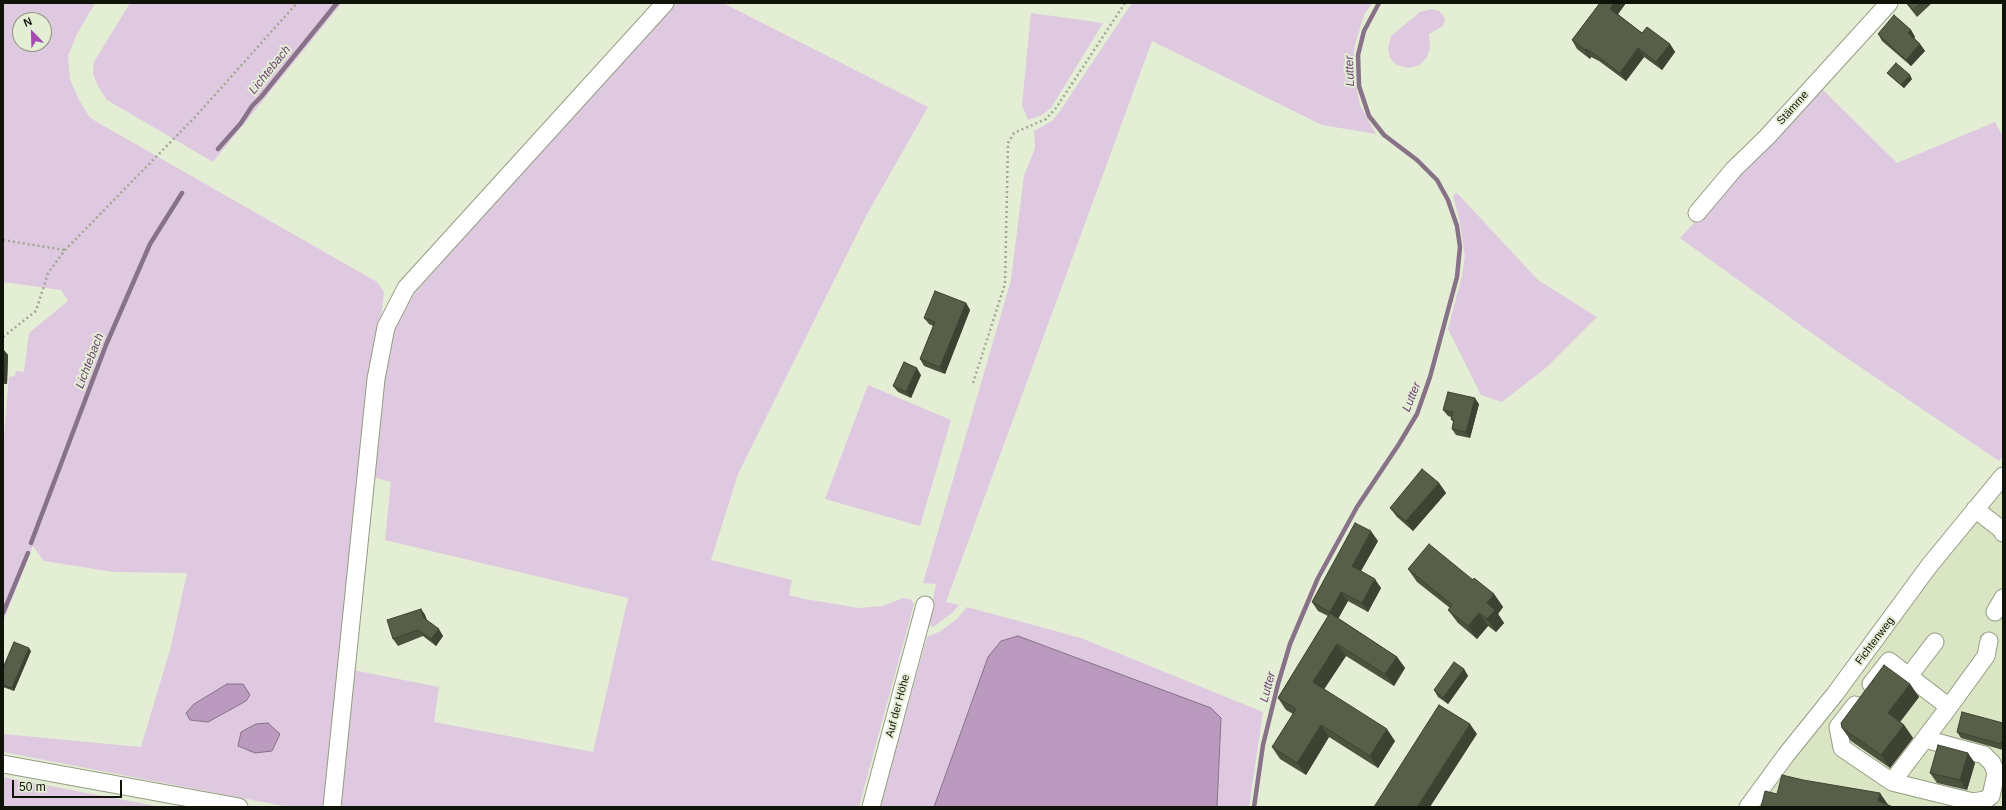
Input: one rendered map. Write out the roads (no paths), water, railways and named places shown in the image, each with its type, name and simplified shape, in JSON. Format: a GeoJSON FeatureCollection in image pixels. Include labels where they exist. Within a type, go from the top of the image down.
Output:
{"type":"FeatureCollection","features":[{"type":"Feature","properties":{"kind":"street"},"geometry":{"type":"LineString","coordinates":[[332,807],[376,378],[386,327],[406,288],[665,3]]}},
{"type":"Feature","properties":{"kind":"street","name":"Stämme"},"geometry":{"type":"LineString","coordinates":[[1696,213],[1734,169],[1767,137],[1889,3]]}},
{"type":"Feature","properties":{"kind":"street","name":"Fichtenweg"},"geometry":{"type":"LineString","coordinates":[[1748,807],[1786,755],[1835,694],[1929,566],[2003,476]]}},
{"type":"Feature","properties":{"kind":"street"},"geometry":{"type":"LineString","coordinates":[[1975,509],[2002,530],[2003,533]]}},
{"type":"Feature","properties":{"kind":"street","name":"Auf der Höhe"},"geometry":{"type":"LineString","coordinates":[[871,807],[925,605]]}},
{"type":"Feature","properties":{"kind":"street"},"geometry":{"type":"LineString","coordinates":[[1892,782],[1950,707],[1986,656],[1989,641]]}},
{"type":"Feature","properties":{"kind":"street"},"geometry":{"type":"LineString","coordinates":[[1909,676],[1935,642]]}},
{"type":"Feature","properties":{"kind":"street"},"geometry":{"type":"LineString","coordinates":[[1925,739],[1984,755],[1992,763],[1996,773],[1991,796],[1985,800],[1973,802],[1892,782],[1842,748],[1838,727],[1889,661],[1950,707]]}},
{"type":"Feature","properties":{"kind":"street"},"geometry":{"type":"LineString","coordinates":[[1835,694],[1853,707]]}},
{"type":"Feature","properties":{"kind":"street"},"geometry":{"type":"LineString","coordinates":[[3,764],[239,807]]}},
{"type":"Feature","properties":{"kind":"waterway","name":"Lichtebach"},"geometry":{"type":"LineString","coordinates":[[218,149],[241,123],[252,106],[261,97],[337,3]]}},
{"type":"Feature","properties":{"kind":"waterway","name":"Lutter"},"geometry":{"type":"LineString","coordinates":[[1254,807],[1263,745],[1278,684],[1290,644],[1318,578],[1357,507],[1417,414],[1430,377],[1457,277],[1460,247],[1457,226],[1448,200],[1437,180],[1417,160],[1384,135],[1369,116],[1359,86],[1358,55],[1364,31],[1379,3]]}},
{"type":"Feature","properties":{"kind":"waterway","name":"Lichtebach"},"geometry":{"type":"LineString","coordinates":[[31,543],[106,345],[150,244],[182,193]]}},
{"type":"Feature","properties":{"kind":"waterway","name":"Lichtebach"},"geometry":{"type":"LineString","coordinates":[[3,613],[28,553]]}}]}
